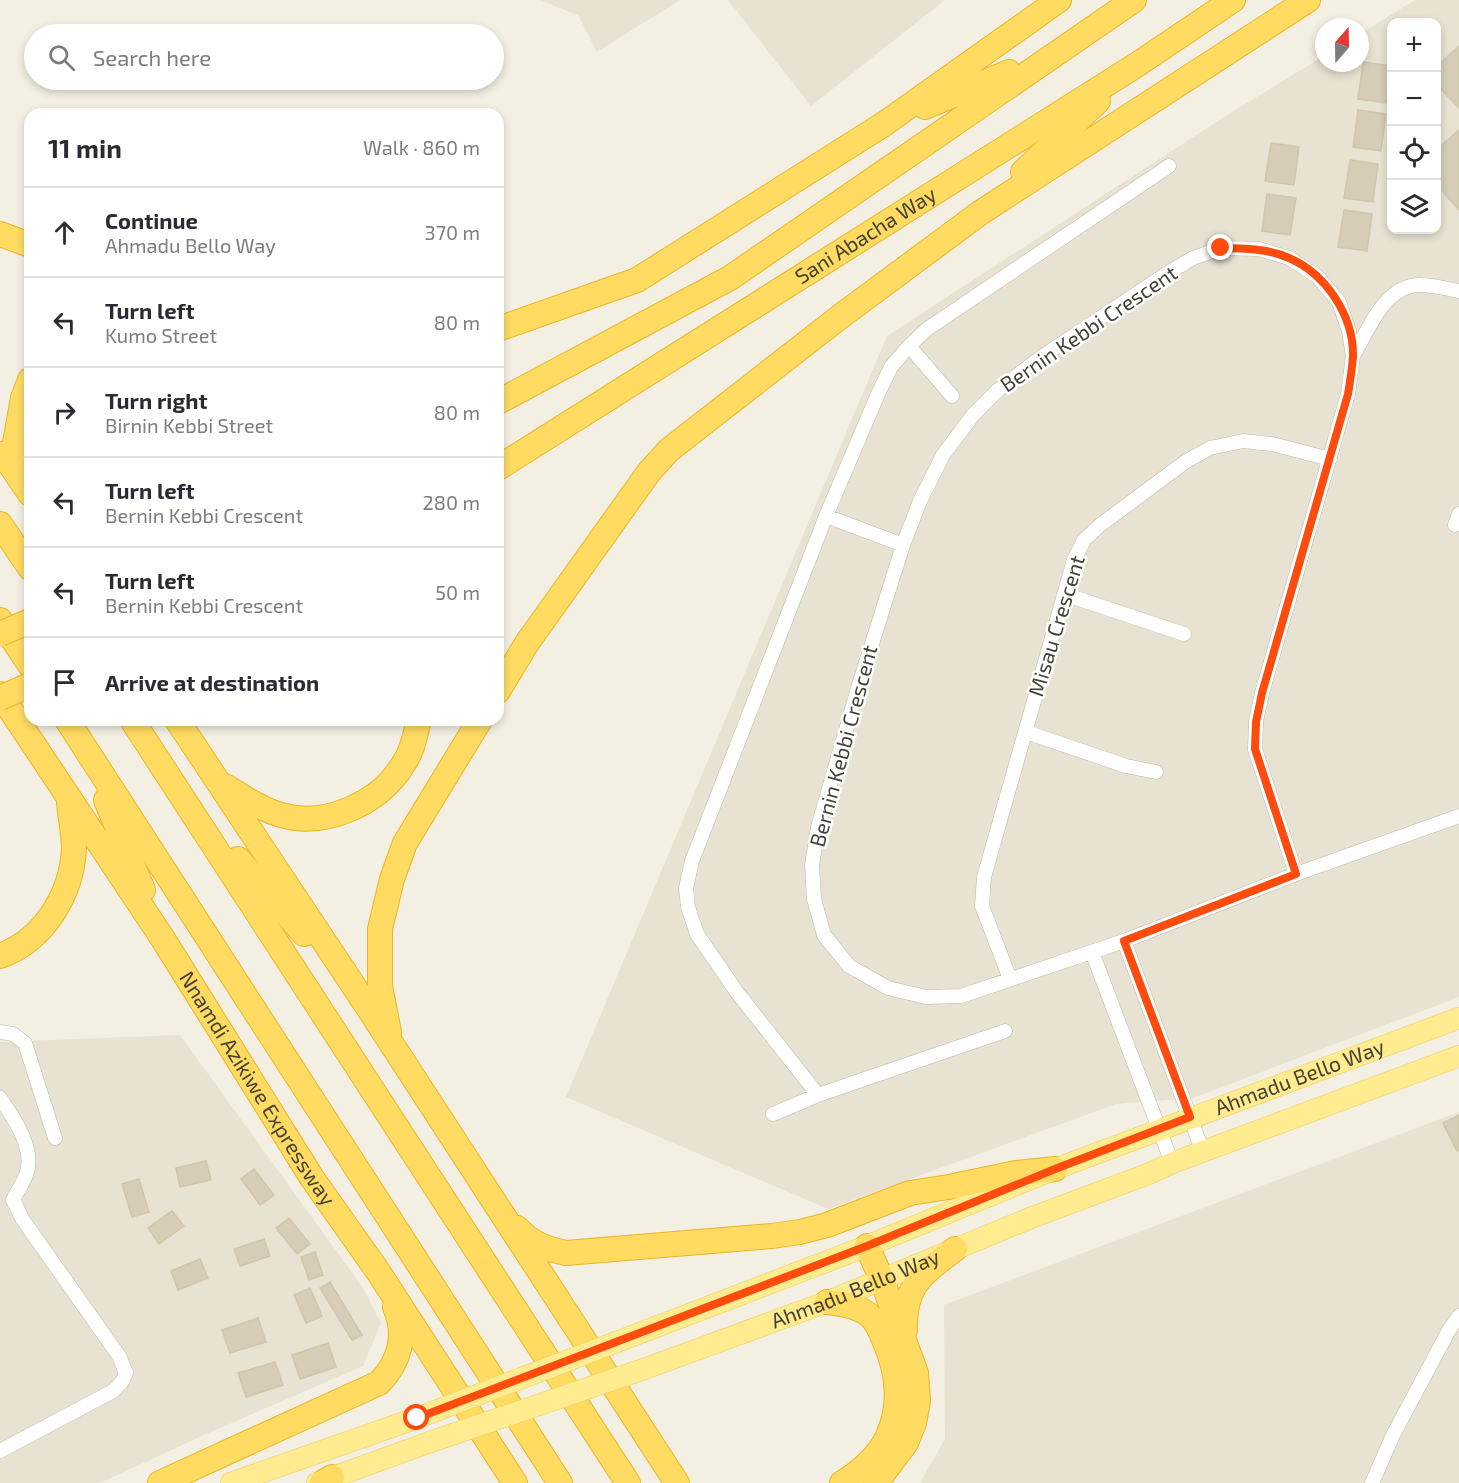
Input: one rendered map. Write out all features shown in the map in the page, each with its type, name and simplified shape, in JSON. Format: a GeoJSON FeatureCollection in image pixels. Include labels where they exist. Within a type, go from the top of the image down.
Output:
{"type":"FeatureCollection","features":[{"type":"Feature","properties":{"kind":"highway"},"geometry":{"type":"LineString","coordinates":[[504,326],[637,280],[884,124],[1059,0]]}},
{"type":"Feature","properties":{"kind":"highway","name":"Sani Abacha Way"},"geometry":{"type":"LineString","coordinates":[[504,399],[730,278],[1134,0]]}},
{"type":"Feature","properties":{"kind":"highway","name":"Sani Abacha Way"},"geometry":{"type":"LineString","coordinates":[[504,464],[1138,64],[1233,0]]}},
{"type":"Feature","properties":{"kind":"highway"},"geometry":{"type":"LineString","coordinates":[[504,682],[548,615],[649,472],[669,450],[841,316],[980,213],[1308,0]]}},
{"type":"Feature","properties":{"kind":"highway"},"geometry":{"type":"LineString","coordinates":[[884,124],[1055,53]]}},
{"type":"Feature","properties":{"kind":"highway"},"geometry":{"type":"LineString","coordinates":[[980,213],[1138,64]]}},
{"type":"Feature","properties":{"kind":"highway"},"geometry":{"type":"LineString","coordinates":[[0,234],[24,243]]}},
{"type":"Feature","properties":{"kind":"highway"},"geometry":{"type":"LineString","coordinates":[[24,394],[6,457],[24,485]]}},
{"type":"Feature","properties":{"kind":"highway"},"geometry":{"type":"LineString","coordinates":[[0,524],[24,559]]}},
{"type":"Feature","properties":{"kind":"highway"},"geometry":{"type":"LineString","coordinates":[[0,620],[24,656]]}},
{"type":"Feature","properties":{"kind":"highway"},"geometry":{"type":"LineString","coordinates":[[0,634],[24,624]]}},
{"type":"Feature","properties":{"kind":"highway"},"geometry":{"type":"LineString","coordinates":[[0,696],[24,688]]}},
{"type":"Feature","properties":{"kind":"highway","name":"Nnamdi Azikiwe Expressway"},"geometry":{"type":"LineString","coordinates":[[0,696],[163,939],[312,1179],[377,1270],[515,1483]]}},
{"type":"Feature","properties":{"kind":"highway","name":"Nnamdi Azikiwe Expressway"},"geometry":{"type":"LineString","coordinates":[[71,726],[560,1483]]}},
{"type":"Feature","properties":{"kind":"highway"},"geometry":{"type":"LineString","coordinates":[[136,726],[628,1483]]}},
{"type":"Feature","properties":{"kind":"highway"},"geometry":{"type":"LineString","coordinates":[[181,726],[678,1483]]}},
{"type":"Feature","properties":{"kind":"highway"},"geometry":{"type":"LineString","coordinates":[[218,781],[259,807],[283,816],[305,818],[329,816],[360,805],[380,791],[404,765],[413,746],[418,726]]}},
{"type":"Feature","properties":{"kind":"highway"},"geometry":{"type":"LineString","coordinates":[[391,1043],[380,986],[380,929],[392,879],[405,843],[476,726]]}},
{"type":"Feature","properties":{"kind":"highway"},"geometry":{"type":"LineString","coordinates":[[83,745],[163,939]]}},
{"type":"Feature","properties":{"kind":"highway"},"geometry":{"type":"LineString","coordinates":[[0,956],[15,950],[47,922],[62,898],[70,876],[74,847],[68,796]]}},
{"type":"Feature","properties":{"kind":"highway"},"geometry":{"type":"LineString","coordinates":[[183,796],[367,1006]]}},
{"type":"Feature","properties":{"kind":"highway"},"geometry":{"type":"LineString","coordinates":[[491,1198],[520,1231],[533,1242],[548,1250],[566,1253],[800,1232],[827,1225],[910,1193],[1016,1173],[1055,1169]]}},
{"type":"Feature","properties":{"kind":"highway"},"geometry":{"type":"LineString","coordinates":[[867,1246],[916,1373],[918,1401],[914,1423],[906,1443],[876,1483]]}},
{"type":"Feature","properties":{"kind":"highway"},"geometry":{"type":"LineString","coordinates":[[905,1342],[907,1301],[913,1286],[955,1249]]}},
{"type":"Feature","properties":{"kind":"highway"},"geometry":{"type":"LineString","coordinates":[[160,1483],[368,1389],[390,1372],[398,1357],[402,1337],[401,1322],[377,1270]]}},
{"type":"Feature","properties":{"kind":"highway"},"geometry":{"type":"LineString","coordinates":[[827,1302],[855,1308],[871,1316],[891,1354],[897,1379],[896,1410],[887,1438],[870,1462],[842,1483]]}},
{"type":"Feature","properties":{"kind":"highway"},"geometry":{"type":"LineString","coordinates":[[651,1442],[673,1467],[694,1483]]}},
{"type":"Feature","properties":{"kind":"main road","name":"Ahmadu Bello Way"},"geometry":{"type":"LineString","coordinates":[[231,1483],[417,1418],[867,1246],[1158,1129],[1459,1018]]}},
{"type":"Feature","properties":{"kind":"main road","name":"Ahmadu Bello Way"},"geometry":{"type":"LineString","coordinates":[[323,1481],[644,1369],[827,1302],[1033,1216],[1459,1056]]}},
{"type":"Feature","properties":{"kind":"street"},"geometry":{"type":"LineString","coordinates":[[818,1095],[736,991],[697,934],[688,907],[686,888],[692,861],[826,516],[891,367],[909,345],[927,329],[1169,166]]}},
{"type":"Feature","properties":{"kind":"street","name":"Bernin Kebbi Crescent"},"geometry":{"type":"LineString","coordinates":[[1296,874],[1255,749],[1256,722],[1262,693],[1348,394],[1353,356],[1349,331],[1339,302],[1317,276],[1289,258],[1259,249],[1221,248],[1194,258],[1040,358],[998,390],[973,415],[943,455],[920,501],[903,545],[818,827],[812,865],[814,898],[824,935],[849,966],[888,988],[926,997],[961,996],[1124,941],[1296,874],[1459,816]]}},
{"type":"Feature","properties":{"kind":"street"},"geometry":{"type":"LineString","coordinates":[[1353,356],[1389,297],[1403,287],[1422,285],[1459,291]]}},
{"type":"Feature","properties":{"kind":"street"},"geometry":{"type":"LineString","coordinates":[[909,345],[952,396]]}},
{"type":"Feature","properties":{"kind":"street","name":"Misau Crescent"},"geometry":{"type":"LineString","coordinates":[[1010,979],[982,906],[984,877],[1074,560],[1084,540],[1099,526],[1185,462],[1210,448],[1243,441],[1272,444],[1330,459]]}},
{"type":"Feature","properties":{"kind":"street"},"geometry":{"type":"LineString","coordinates":[[826,516],[903,545]]}},
{"type":"Feature","properties":{"kind":"street"},"geometry":{"type":"LineString","coordinates":[[1064,594],[1184,634]]}},
{"type":"Feature","properties":{"kind":"street"},"geometry":{"type":"LineString","coordinates":[[1026,732],[1126,766],[1156,772]]}},
{"type":"Feature","properties":{"kind":"street"},"geometry":{"type":"LineString","coordinates":[[1124,941],[1203,1152]]}},
{"type":"Feature","properties":{"kind":"street"},"geometry":{"type":"LineString","coordinates":[[1092,952],[1172,1163]]}},
{"type":"Feature","properties":{"kind":"street"},"geometry":{"type":"LineString","coordinates":[[773,1114],[818,1095],[1005,1031]]}},
{"type":"Feature","properties":{"kind":"street"},"geometry":{"type":"LineString","coordinates":[[0,1032],[13,1034],[25,1043],[55,1138]]}},
{"type":"Feature","properties":{"kind":"street"},"geometry":{"type":"LineString","coordinates":[[0,1098],[10,1112],[30,1156],[27,1174],[7,1203],[23,1220],[119,1356],[126,1373],[122,1382],[112,1391],[0,1451]]}},
{"type":"Feature","properties":{"kind":"street"},"geometry":{"type":"LineString","coordinates":[[1372,1483],[1393,1435],[1449,1330],[1459,1316]]}},
{"type":"Feature","properties":{"kind":"shaded area"},"geometry":{"type":"Polygon","coordinates":[[[539,0],[680,0],[597,52],[578,15],[539,0]]]}},
{"type":"Feature","properties":{"kind":"shaded area"},"geometry":{"type":"Polygon","coordinates":[[[728,0],[945,0],[811,106],[728,0]]]}},
{"type":"Feature","properties":{"kind":"shaded area"},"geometry":{"type":"Polygon","coordinates":[[[1415,0],[1459,0],[1459,997],[1193,1098],[1116,1104],[828,1209],[566,1097],[887,336],[1227,115],[1315,61],[1315,72],[1369,72],[1369,28],[1415,0]]]}},
{"type":"Feature","properties":{"kind":"shaded area"},"geometry":{"type":"Polygon","coordinates":[[[180,1035],[363,1288],[381,1323],[363,1366],[100,1483],[0,1483],[0,1042],[180,1035]]]}},
{"type":"Feature","properties":{"kind":"shaded area"},"geometry":{"type":"Polygon","coordinates":[[[1459,1112],[1459,1483],[920,1483],[945,1439],[944,1305],[1459,1112]]]}},
{"type":"Feature","properties":{"kind":"building"},"geometry":{"type":"Polygon","coordinates":[[[1459,46],[1459,108],[1441,89],[1441,62],[1459,46]]]}},
{"type":"Feature","properties":{"kind":"building"},"geometry":{"type":"Polygon","coordinates":[[[1369,63],[1387,65],[1386,103],[1358,99],[1362,72],[1369,72],[1369,63]]]}},
{"type":"Feature","properties":{"kind":"building"},"geometry":{"type":"Polygon","coordinates":[[[1358,110],[1386,114],[1381,151],[1353,147],[1358,110]]]}},
{"type":"Feature","properties":{"kind":"building"},"geometry":{"type":"Polygon","coordinates":[[[1459,130],[1459,210],[1441,190],[1441,146],[1459,130]]]}},
{"type":"Feature","properties":{"kind":"building"},"geometry":{"type":"Polygon","coordinates":[[[1271,143],[1299,147],[1294,185],[1265,181],[1271,143]]]}},
{"type":"Feature","properties":{"kind":"building"},"geometry":{"type":"Polygon","coordinates":[[[1350,160],[1378,164],[1373,202],[1344,198],[1350,160]]]}},
{"type":"Feature","properties":{"kind":"building"},"geometry":{"type":"Polygon","coordinates":[[[1267,194],[1296,198],[1290,235],[1262,231],[1267,194]]]}},
{"type":"Feature","properties":{"kind":"building"},"geometry":{"type":"Polygon","coordinates":[[[1344,210],[1372,214],[1367,251],[1338,247],[1344,210]]]}},
{"type":"Feature","properties":{"kind":"building"},"geometry":{"type":"Polygon","coordinates":[[[1459,1115],[1459,1150],[1457,1151],[1443,1123],[1459,1115]]]}},
{"type":"Feature","properties":{"kind":"building"},"geometry":{"type":"Polygon","coordinates":[[[206,1161],[211,1180],[180,1187],[176,1168],[206,1161]]]}},
{"type":"Feature","properties":{"kind":"building"},"geometry":{"type":"Polygon","coordinates":[[[254,1169],[274,1195],[260,1205],[241,1179],[254,1169]]]}},
{"type":"Feature","properties":{"kind":"building"},"geometry":{"type":"Polygon","coordinates":[[[139,1179],[149,1212],[132,1217],[122,1184],[139,1179]]]}},
{"type":"Feature","properties":{"kind":"building"},"geometry":{"type":"Polygon","coordinates":[[[172,1211],[184,1226],[159,1244],[148,1228],[172,1211]]]}},
{"type":"Feature","properties":{"kind":"building"},"geometry":{"type":"Polygon","coordinates":[[[289,1218],[310,1244],[297,1254],[276,1228],[289,1218]]]}},
{"type":"Feature","properties":{"kind":"building"},"geometry":{"type":"Polygon","coordinates":[[[264,1239],[270,1256],[240,1266],[234,1249],[264,1239]]]}},
{"type":"Feature","properties":{"kind":"building"},"geometry":{"type":"Polygon","coordinates":[[[315,1252],[323,1275],[309,1280],[301,1257],[315,1252]]]}},
{"type":"Feature","properties":{"kind":"building"},"geometry":{"type":"Polygon","coordinates":[[[200,1259],[208,1278],[178,1290],[171,1271],[200,1259]]]}},
{"type":"Feature","properties":{"kind":"building"},"geometry":{"type":"Polygon","coordinates":[[[330,1282],[362,1335],[352,1340],[320,1288],[330,1282]]]}},
{"type":"Feature","properties":{"kind":"building"},"geometry":{"type":"Polygon","coordinates":[[[310,1288],[322,1316],[306,1323],[294,1295],[310,1288]]]}},
{"type":"Feature","properties":{"kind":"building"},"geometry":{"type":"Polygon","coordinates":[[[258,1318],[266,1342],[230,1353],[222,1330],[258,1318]]]}},
{"type":"Feature","properties":{"kind":"building"},"geometry":{"type":"Polygon","coordinates":[[[328,1343],[336,1367],[300,1379],[292,1355],[328,1343]]]}},
{"type":"Feature","properties":{"kind":"building"},"geometry":{"type":"Polygon","coordinates":[[[275,1362],[283,1385],[246,1397],[238,1373],[275,1362]]]}},
{"type":"Feature","properties":{"kind":"route"},"geometry":{"type":"LineString","coordinates":[[417,1418],[744,1294],[1190,1117],[1124,941],[1296,874],[1255,749],[1256,722],[1262,693],[1348,394],[1353,356],[1349,331],[1339,302],[1317,276],[1289,258],[1259,249],[1221,248]]}}]}
